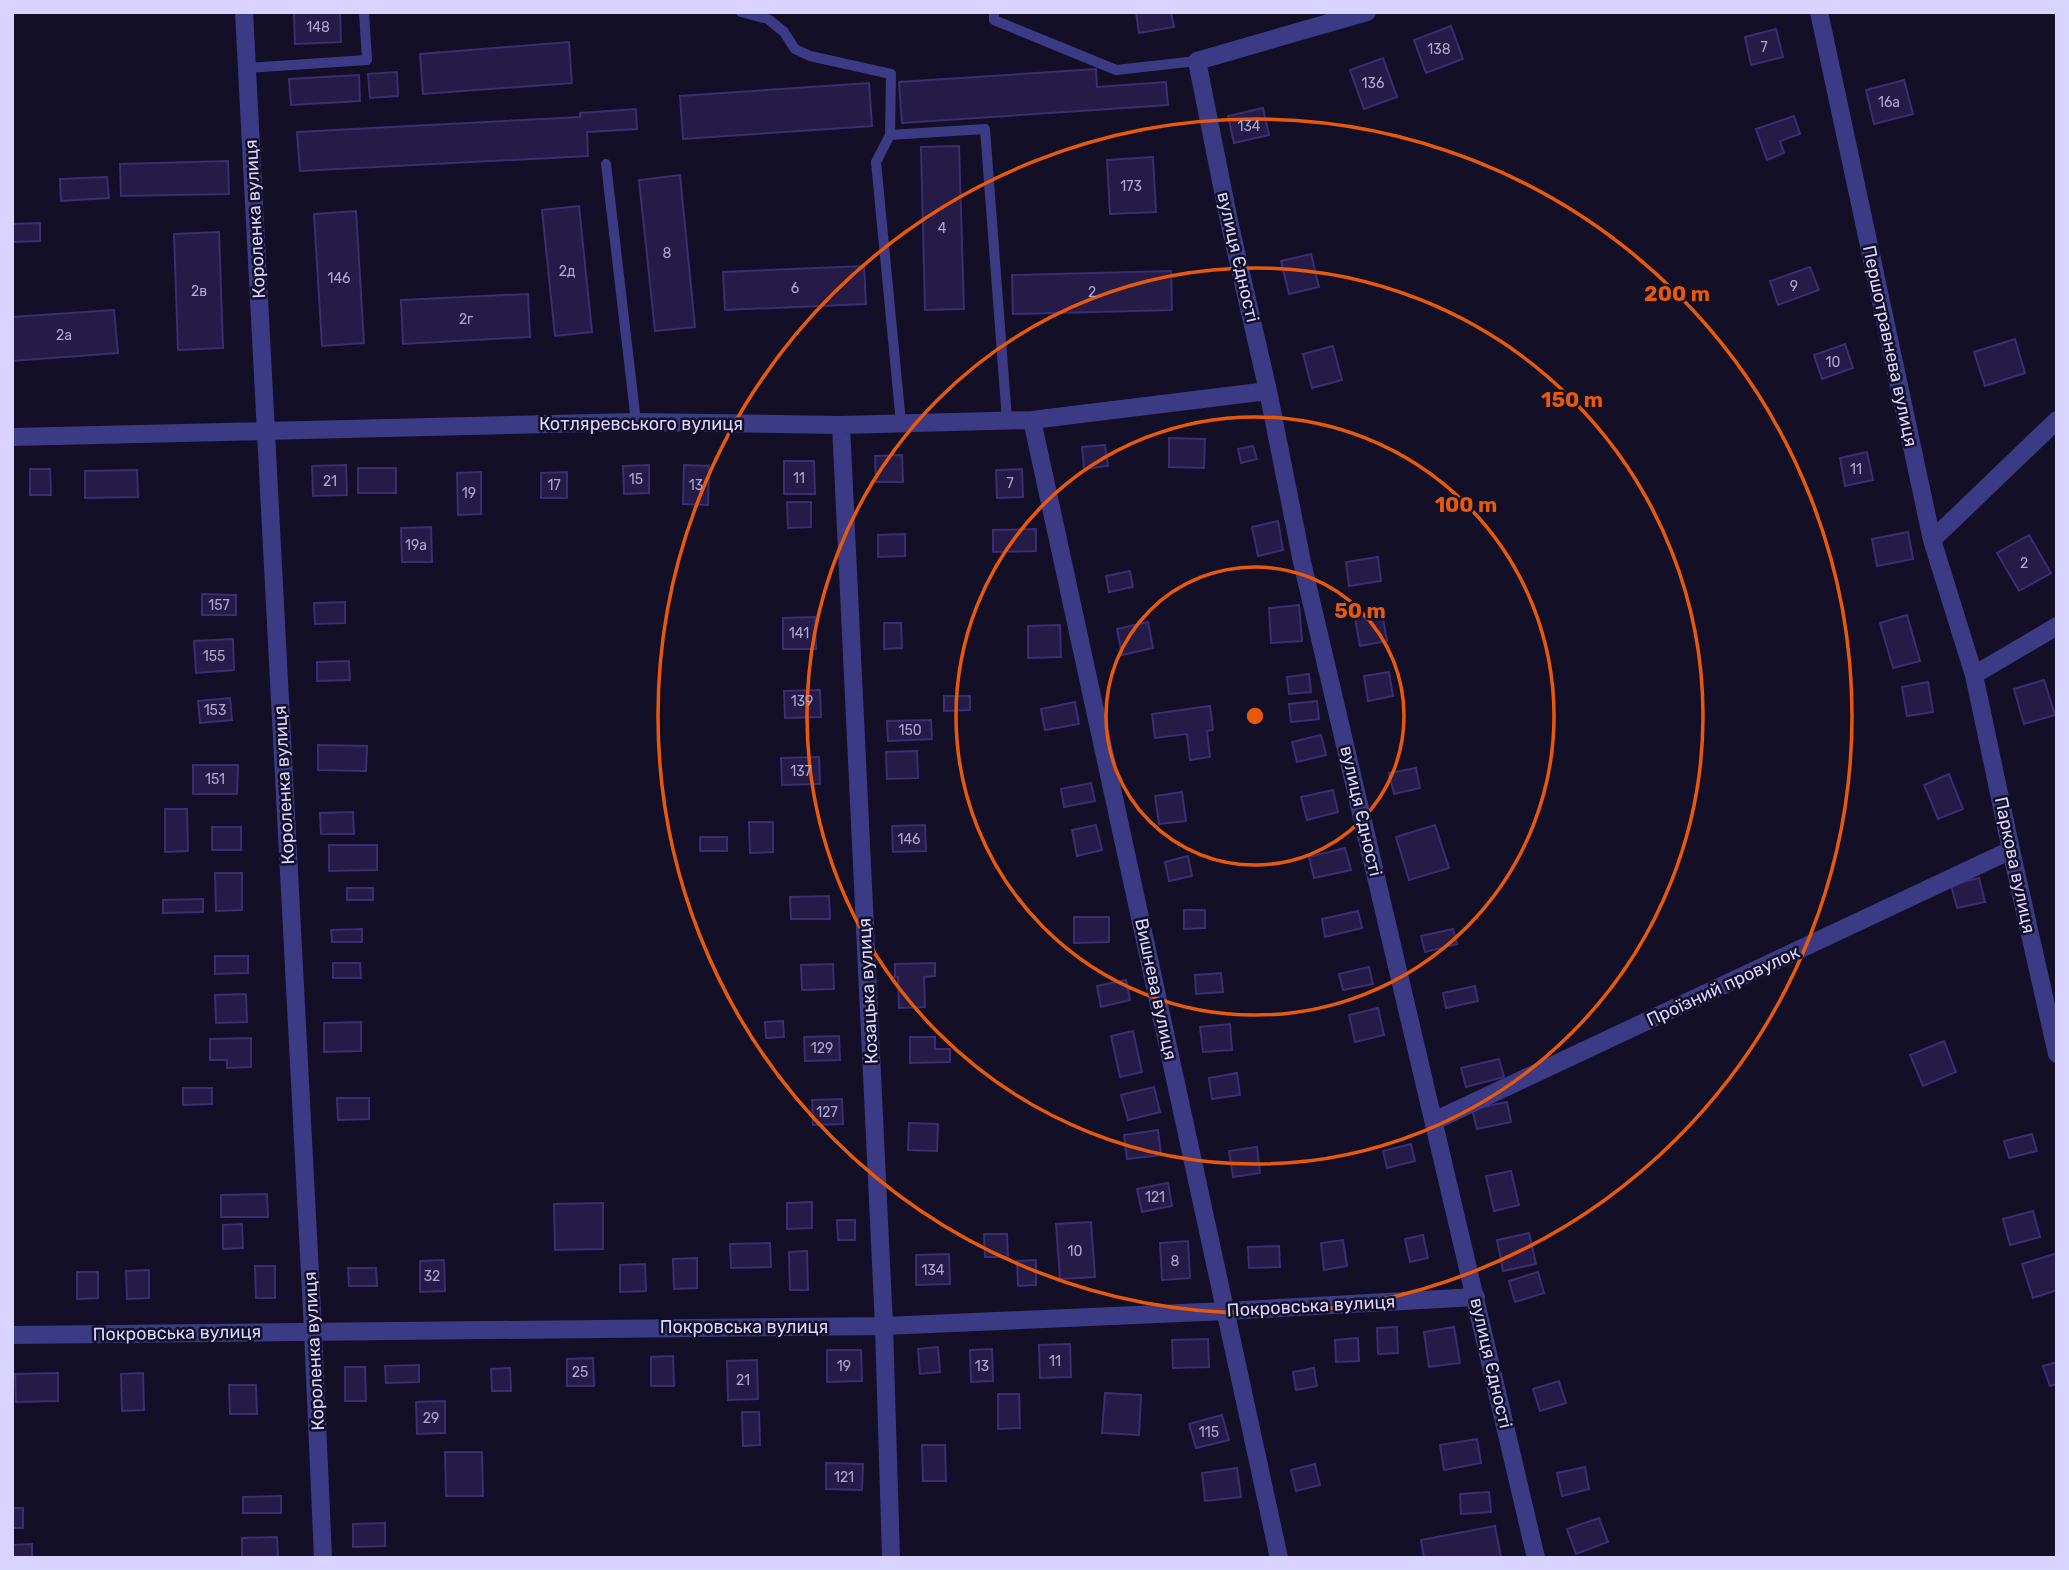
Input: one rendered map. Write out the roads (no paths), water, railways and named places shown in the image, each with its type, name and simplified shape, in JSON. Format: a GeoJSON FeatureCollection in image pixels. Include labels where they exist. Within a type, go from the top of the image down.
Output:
{"type":"FeatureCollection","features":[{"type":"Feature","properties":{"kind":"street","name":"Короленка вулиця"},"geometry":{"type":"LineString","coordinates":[[244,12],[323,1558]]}},
{"type":"Feature","properties":{"kind":"street"},"geometry":{"type":"LineString","coordinates":[[1197,61],[1367,12]]}},
{"type":"Feature","properties":{"kind":"street","name":"Першотравнева вулиця"},"geometry":{"type":"LineString","coordinates":[[1819,12],[1932,540],[1974,676]]}},
{"type":"Feature","properties":{"kind":"street","name":"вулиця Єдності"},"geometry":{"type":"LineString","coordinates":[[1197,61],[1302,562],[1536,1558]]}},
{"type":"Feature","properties":{"kind":"street","name":"Котляревського вулиця"},"geometry":{"type":"LineString","coordinates":[[12,437],[636,422],[841,425],[1007,421],[1268,391]]}},
{"type":"Feature","properties":{"kind":"street","name":"Вишнева вулиця"},"geometry":{"type":"LineString","coordinates":[[1032,420],[1279,1558]]}},
{"type":"Feature","properties":{"kind":"street"},"geometry":{"type":"LineString","coordinates":[[1932,540],[2057,420]]}},
{"type":"Feature","properties":{"kind":"street","name":"Козацька вулиця"},"geometry":{"type":"LineString","coordinates":[[841,425],[884,1326],[891,1558]]}},
{"type":"Feature","properties":{"kind":"street"},"geometry":{"type":"LineString","coordinates":[[1974,676],[2057,626]]}},
{"type":"Feature","properties":{"kind":"street","name":"Паркова вулиця"},"geometry":{"type":"LineString","coordinates":[[1974,676],[2057,1054]]}},
{"type":"Feature","properties":{"kind":"street","name":"Проїзний провулок"},"geometry":{"type":"LineString","coordinates":[[1434,1121],[2011,850]]}},
{"type":"Feature","properties":{"kind":"street","name":"Покровська вулиця"},"geometry":{"type":"LineString","coordinates":[[12,1335],[884,1326],[1476,1297]]}},
{"type":"Feature","properties":{"kind":"lane"},"geometry":{"type":"LineString","coordinates":[[247,68],[367,60],[364,12]]}},
{"type":"Feature","properties":{"kind":"lane"},"geometry":{"type":"LineString","coordinates":[[741,12],[768,19],[784,32],[795,49],[810,56],[891,74],[890,135],[876,162],[901,423]]}},
{"type":"Feature","properties":{"kind":"lane"},"geometry":{"type":"LineString","coordinates":[[994,12],[995,20],[1116,69],[1197,61]]}},
{"type":"Feature","properties":{"kind":"lane"},"geometry":{"type":"LineString","coordinates":[[890,135],[985,129],[1007,421]]}},
{"type":"Feature","properties":{"kind":"lane"},"geometry":{"type":"LineString","coordinates":[[606,164],[636,422]]}}]}
